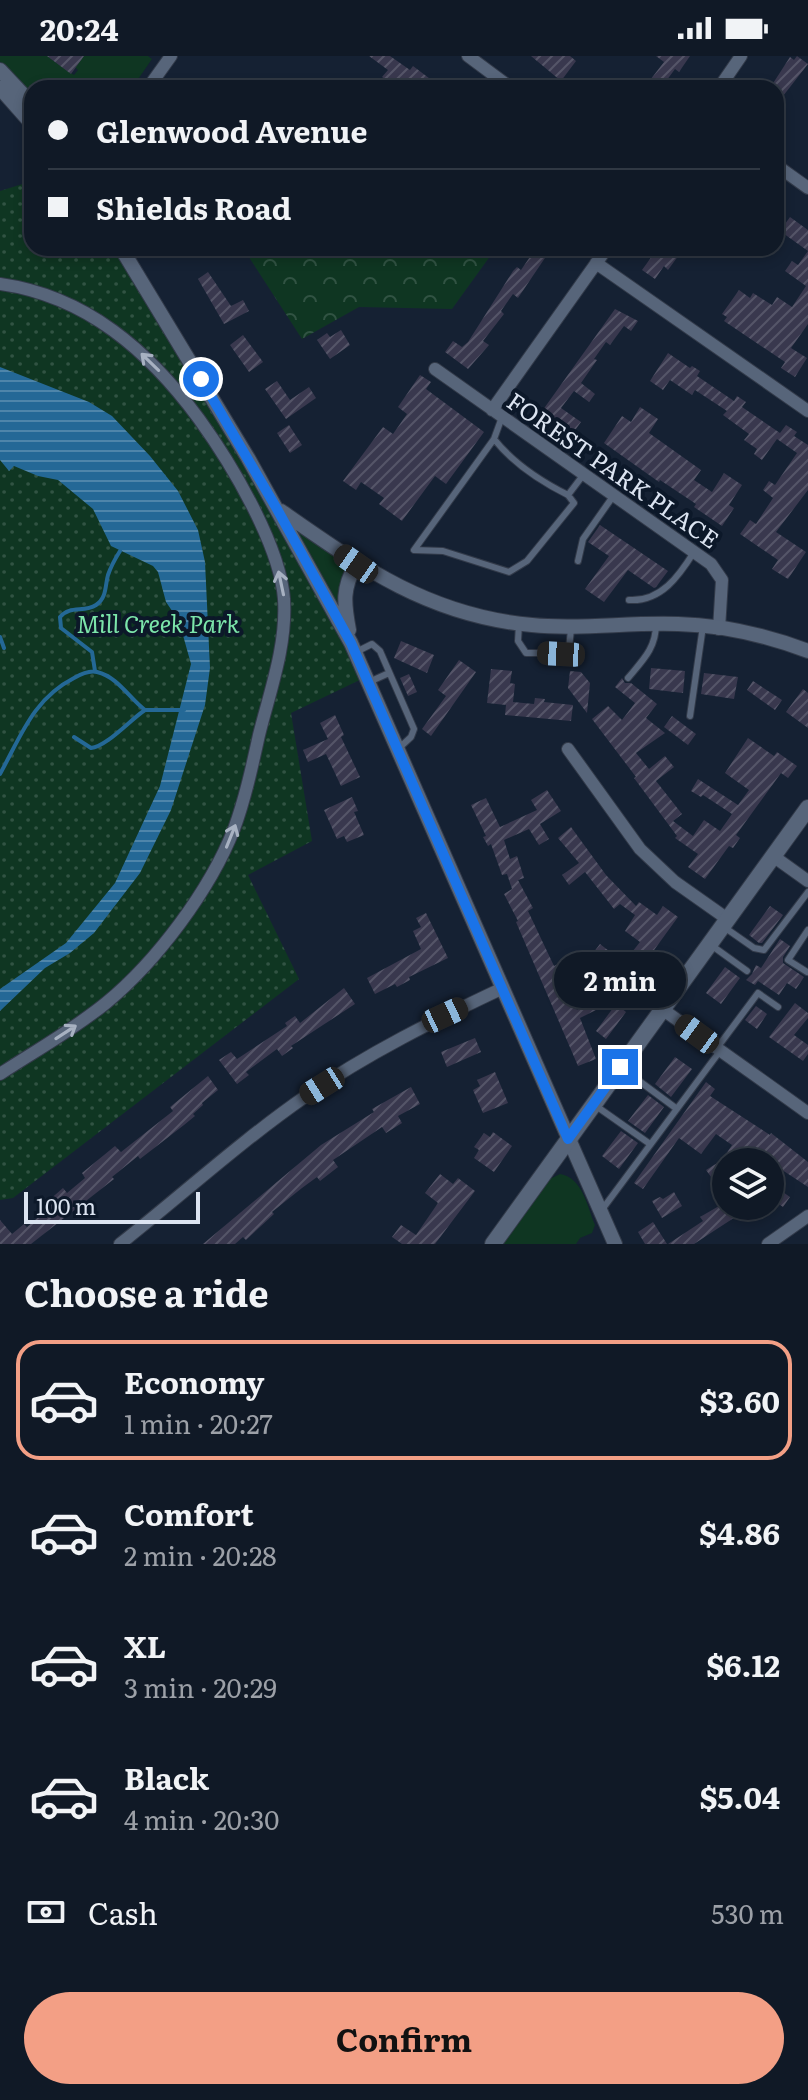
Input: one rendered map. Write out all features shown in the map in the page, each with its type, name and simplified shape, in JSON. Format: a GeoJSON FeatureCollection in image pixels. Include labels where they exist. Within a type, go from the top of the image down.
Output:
{"type":"FeatureCollection","features":[{"type":"Feature","properties":{"kind":"main road"},"geometry":{"type":"LineString","coordinates":[[493,1244],[808,808]]}},
{"type":"Feature","properties":{"kind":"street"},"geometry":{"type":"LineString","coordinates":[[154,80],[171,56]]}},
{"type":"Feature","properties":{"kind":"street"},"geometry":{"type":"LineString","coordinates":[[468,56],[500,80]]}},
{"type":"Feature","properties":{"kind":"street"},"geometry":{"type":"LineString","coordinates":[[724,80],[741,56]]}},
{"type":"Feature","properties":{"kind":"street"},"geometry":{"type":"LineString","coordinates":[[0,70],[24,96]]}},
{"type":"Feature","properties":{"kind":"street"},"geometry":{"type":"LineString","coordinates":[[0,88],[24,115]]}},
{"type":"Feature","properties":{"kind":"street"},"geometry":{"type":"LineString","coordinates":[[784,171],[808,188]]}},
{"type":"Feature","properties":{"kind":"street"},"geometry":{"type":"LineString","coordinates":[[126,256],[277,509],[353,648],[615,1244]]}},
{"type":"Feature","properties":{"kind":"street"},"geometry":{"type":"LineString","coordinates":[[497,414],[601,256]]}},
{"type":"Feature","properties":{"kind":"street"},"geometry":{"type":"LineString","coordinates":[[596,263],[808,411]]}},
{"type":"Feature","properties":{"kind":"street"},"geometry":{"type":"LineString","coordinates":[[0,284],[45,293],[87,312],[122,335],[171,384],[208,432],[267,539],[281,581],[284,615],[278,659],[244,797],[225,850],[202,889],[155,953],[125,986],[78,1024],[0,1074]]}},
{"type":"Feature","properties":{"kind":"street","name":"FOREST PARK PLACE"},"geometry":{"type":"LineString","coordinates":[[435,369],[711,564],[722,580],[719,629]]}},
{"type":"Feature","properties":{"kind":"street"},"geometry":{"type":"LineString","coordinates":[[277,509],[356,564],[425,600],[462,613],[519,624],[571,627],[703,626],[780,641],[808,651]]}},
{"type":"Feature","properties":{"kind":"street"},"geometry":{"type":"LineString","coordinates":[[353,648],[344,601],[346,582],[356,564]]}},
{"type":"Feature","properties":{"kind":"street"},"geometry":{"type":"LineString","coordinates":[[568,749],[640,849],[724,922]]}},
{"type":"Feature","properties":{"kind":"street"},"geometry":{"type":"LineString","coordinates":[[773,856],[807,881]]}},
{"type":"Feature","properties":{"kind":"street"},"geometry":{"type":"LineString","coordinates":[[120,1244],[308,1094],[385,1046],[503,988]]}},
{"type":"Feature","properties":{"kind":"street"},"geometry":{"type":"LineString","coordinates":[[662,1009],[808,1113]]}},
{"type":"Feature","properties":{"kind":"street"},"geometry":{"type":"LineString","coordinates":[[768,1244],[808,1216]]}},
{"type":"Feature","properties":{"kind":"lane"},"geometry":{"type":"LineString","coordinates":[[494,439],[505,453],[544,483],[568,495],[574,503],[527,561],[509,572],[443,551],[414,550],[494,439],[497,414]]}},
{"type":"Feature","properties":{"kind":"lane"},"geometry":{"type":"LineString","coordinates":[[568,495],[584,474]]}},
{"type":"Feature","properties":{"kind":"lane"},"geometry":{"type":"LineString","coordinates":[[578,561],[583,539],[614,495]]}},
{"type":"Feature","properties":{"kind":"lane"},"geometry":{"type":"LineString","coordinates":[[629,600],[641,601],[665,590],[694,552]]}},
{"type":"Feature","properties":{"kind":"lane"},"geometry":{"type":"LineString","coordinates":[[519,624],[518,641],[526,653],[564,653],[569,649],[571,627]]}},
{"type":"Feature","properties":{"kind":"lane"},"geometry":{"type":"LineString","coordinates":[[628,678],[652,649],[656,624]]}},
{"type":"Feature","properties":{"kind":"lane"},"geometry":{"type":"LineString","coordinates":[[690,716],[703,626]]}},
{"type":"Feature","properties":{"kind":"lane"},"geometry":{"type":"LineString","coordinates":[[353,648],[372,644],[380,651],[414,729],[411,737],[398,749]]}},
{"type":"Feature","properties":{"kind":"lane"},"geometry":{"type":"LineString","coordinates":[[369,682],[389,673]]}},
{"type":"Feature","properties":{"kind":"lane"},"geometry":{"type":"LineString","coordinates":[[724,922],[754,948],[764,950],[807,881]]}},
{"type":"Feature","properties":{"kind":"lane"},"geometry":{"type":"LineString","coordinates":[[807,972],[788,960],[808,930]]}},
{"type":"Feature","properties":{"kind":"lane"},"geometry":{"type":"LineString","coordinates":[[708,943],[747,971]]}},
{"type":"Feature","properties":{"kind":"lane"},"geometry":{"type":"LineString","coordinates":[[601,1211],[758,993],[778,1007]]}},
{"type":"Feature","properties":{"kind":"lane"},"geometry":{"type":"LineString","coordinates":[[620,1067],[677,1109]]}},
{"type":"Feature","properties":{"kind":"lane"},"geometry":{"type":"LineString","coordinates":[[593,1104],[650,1144]]}},
{"type":"Feature","properties":{"kind":"green space"},"geometry":{"type":"Polygon","coordinates":[[[0,56],[52,56],[51,59],[74,75],[78,70],[75,67],[84,56],[148,56],[152,59],[138,80],[24,80],[24,87],[0,62],[0,56]]]}},
{"type":"Feature","properties":{"kind":"green space","name":"Mill Creek Park"},"geometry":{"type":"Polygon","coordinates":[[[24,184],[24,256],[126,256],[366,677],[291,713],[312,841],[248,875],[299,979],[13,1198],[0,1200],[0,191],[24,184]]]}},
{"type":"Feature","properties":{"kind":"green space"},"geometry":{"type":"Polygon","coordinates":[[[248,256],[490,256],[452,309],[359,307],[302,339],[248,256]]]}},
{"type":"Feature","properties":{"kind":"green space"},"geometry":{"type":"Polygon","coordinates":[[[277,509],[356,564],[346,582],[351,643],[277,509]]]}},
{"type":"Feature","properties":{"kind":"green space"},"geometry":{"type":"Polygon","coordinates":[[[560,1174],[574,1181],[583,1194],[595,1225],[592,1233],[580,1238],[576,1244],[502,1244],[548,1180],[560,1174]]]}},
{"type":"Feature","properties":{"kind":"water"},"geometry":{"type":"Polygon","coordinates":[[[0,367],[89,402],[112,416],[178,491],[198,530],[205,562],[210,668],[205,705],[171,810],[140,873],[94,933],[45,968],[0,1011],[0,989],[66,943],[115,883],[160,786],[191,664],[179,621],[166,602],[158,572],[153,566],[111,546],[93,509],[58,480],[14,466],[9,471],[0,460],[0,367]]]}},
{"type":"Feature","properties":{"kind":"building"},"geometry":{"type":"Polygon","coordinates":[[[47,56],[84,56],[71,74],[47,56]]]}},
{"type":"Feature","properties":{"kind":"building"},"geometry":{"type":"Polygon","coordinates":[[[369,56],[390,56],[410,70],[413,66],[431,80],[386,80],[382,77],[388,70],[369,56]]]}},
{"type":"Feature","properties":{"kind":"building"},"geometry":{"type":"Polygon","coordinates":[[[531,56],[570,56],[576,61],[560,80],[531,56]]]}},
{"type":"Feature","properties":{"kind":"building"},"geometry":{"type":"Polygon","coordinates":[[[656,56],[690,56],[679,72],[675,69],[667,80],[650,80],[664,62],[656,56]]]}},
{"type":"Feature","properties":{"kind":"building"},"geometry":{"type":"Polygon","coordinates":[[[797,56],[808,64],[784,95],[784,80],[775,80],[790,57],[794,60],[797,56]]]}},
{"type":"Feature","properties":{"kind":"building"},"geometry":{"type":"Polygon","coordinates":[[[790,217],[808,230],[808,251],[784,234],[784,225],[790,217]]]}},
{"type":"Feature","properties":{"kind":"building"},"geometry":{"type":"Polygon","coordinates":[[[808,251],[808,324],[791,348],[807,358],[795,377],[781,368],[785,362],[724,321],[727,317],[722,314],[739,290],[750,298],[753,293],[772,305],[777,297],[792,307],[806,286],[785,271],[792,261],[798,265],[808,251]]]}},
{"type":"Feature","properties":{"kind":"building"},"geometry":{"type":"Polygon","coordinates":[[[531,256],[546,256],[518,298],[513,294],[501,311],[504,314],[483,341],[489,345],[468,369],[445,352],[453,341],[462,347],[468,342],[513,271],[517,267],[521,270],[531,256]]]}},
{"type":"Feature","properties":{"kind":"building"},"geometry":{"type":"Polygon","coordinates":[[[652,256],[678,256],[668,270],[664,266],[655,279],[642,270],[652,256]]]}},
{"type":"Feature","properties":{"kind":"building"},"geometry":{"type":"Polygon","coordinates":[[[208,272],[231,306],[243,300],[249,311],[224,324],[198,279],[208,272]]]}},
{"type":"Feature","properties":{"kind":"building"},"geometry":{"type":"Polygon","coordinates":[[[615,309],[638,321],[631,331],[624,326],[610,345],[606,342],[594,359],[597,360],[581,383],[595,394],[589,402],[574,391],[561,408],[581,422],[573,433],[540,414],[615,309]]]}},
{"type":"Feature","properties":{"kind":"building"},"geometry":{"type":"Polygon","coordinates":[[[341,330],[350,345],[330,359],[317,340],[327,333],[330,337],[341,330]]]}},
{"type":"Feature","properties":{"kind":"building"},"geometry":{"type":"Polygon","coordinates":[[[243,335],[263,362],[249,372],[230,345],[243,335]]]}},
{"type":"Feature","properties":{"kind":"building"},"geometry":{"type":"Polygon","coordinates":[[[668,353],[700,371],[697,376],[734,401],[737,396],[746,402],[742,407],[780,433],[786,425],[797,432],[794,436],[808,445],[808,490],[776,532],[806,552],[788,579],[772,569],[778,560],[740,534],[750,520],[756,524],[773,498],[763,490],[769,481],[775,485],[797,453],[777,439],[762,460],[754,454],[757,449],[744,440],[749,434],[723,415],[727,411],[695,390],[692,395],[670,380],[663,390],[650,381],[668,353]]]}},
{"type":"Feature","properties":{"kind":"building"},"geometry":{"type":"Polygon","coordinates":[[[420,375],[431,382],[426,389],[484,432],[446,484],[435,476],[402,521],[379,504],[384,498],[361,482],[356,490],[343,481],[383,427],[393,434],[407,414],[398,407],[420,375]]]}},
{"type":"Feature","properties":{"kind":"building"},"geometry":{"type":"Polygon","coordinates":[[[277,381],[290,400],[309,387],[316,398],[286,419],[265,389],[277,381]]]}},
{"type":"Feature","properties":{"kind":"building"},"geometry":{"type":"Polygon","coordinates":[[[640,407],[658,419],[649,433],[701,470],[694,480],[712,492],[724,473],[742,485],[729,505],[734,508],[722,526],[694,507],[696,504],[604,443],[622,416],[631,422],[640,407]]]}},
{"type":"Feature","properties":{"kind":"building"},"geometry":{"type":"Polygon","coordinates":[[[289,425],[302,445],[290,453],[277,433],[289,425]]]}},
{"type":"Feature","properties":{"kind":"building"},"geometry":{"type":"Polygon","coordinates":[[[600,525],[668,571],[656,587],[628,570],[604,602],[585,589],[609,556],[588,542],[600,525]]]}},
{"type":"Feature","properties":{"kind":"building"},"geometry":{"type":"Polygon","coordinates":[[[401,641],[434,655],[427,673],[394,658],[401,641]]]}},
{"type":"Feature","properties":{"kind":"building"},"geometry":{"type":"Polygon","coordinates":[[[459,660],[476,672],[431,736],[422,729],[446,696],[438,690],[459,660]]]}},
{"type":"Feature","properties":{"kind":"building"},"geometry":{"type":"Polygon","coordinates":[[[651,668],[685,671],[683,693],[649,689],[651,668]]]}},
{"type":"Feature","properties":{"kind":"building"},"geometry":{"type":"Polygon","coordinates":[[[491,669],[512,671],[510,683],[515,684],[513,702],[534,704],[535,698],[573,705],[571,721],[505,715],[506,705],[487,703],[491,669]]]}},
{"type":"Feature","properties":{"kind":"building"},"geometry":{"type":"Polygon","coordinates":[[[570,671],[581,672],[590,683],[587,713],[568,688],[570,671]]]}},
{"type":"Feature","properties":{"kind":"building"},"geometry":{"type":"Polygon","coordinates":[[[704,673],[738,677],[734,699],[701,694],[704,673]]]}},
{"type":"Feature","properties":{"kind":"building"},"geometry":{"type":"Polygon","coordinates":[[[409,674],[417,692],[408,696],[400,678],[409,674]]]}},
{"type":"Feature","properties":{"kind":"building"},"geometry":{"type":"Polygon","coordinates":[[[622,678],[657,704],[646,718],[665,733],[636,753],[649,769],[665,756],[674,767],[656,781],[682,814],[673,821],[693,836],[704,820],[720,831],[732,814],[691,791],[698,779],[738,805],[749,790],[725,773],[748,738],[774,756],[777,752],[797,766],[788,778],[781,773],[736,835],[740,838],[733,848],[729,846],[705,879],[688,867],[698,854],[675,838],[677,836],[636,777],[592,719],[608,706],[622,720],[635,703],[615,687],[622,678]]]}},
{"type":"Feature","properties":{"kind":"building"},"geometry":{"type":"Polygon","coordinates":[[[753,681],[782,700],[775,710],[747,690],[753,681]]]}},
{"type":"Feature","properties":{"kind":"building"},"geometry":{"type":"Polygon","coordinates":[[[803,689],[808,693],[808,728],[786,712],[803,689]]]}},
{"type":"Feature","properties":{"kind":"building"},"geometry":{"type":"Polygon","coordinates":[[[335,715],[344,735],[341,737],[360,777],[341,786],[326,754],[308,762],[303,750],[328,739],[320,723],[335,715]]]}},
{"type":"Feature","properties":{"kind":"building"},"geometry":{"type":"Polygon","coordinates":[[[672,716],[696,734],[688,745],[664,727],[672,716]]]}},
{"type":"Feature","properties":{"kind":"building"},"geometry":{"type":"Polygon","coordinates":[[[547,790],[561,811],[540,824],[549,839],[539,845],[529,829],[504,840],[510,859],[517,856],[524,878],[518,880],[533,908],[528,911],[554,966],[576,955],[580,963],[590,957],[600,944],[609,951],[597,967],[568,985],[570,991],[567,992],[577,1010],[601,994],[608,1004],[580,1018],[596,1059],[578,1066],[504,894],[512,889],[507,874],[502,875],[491,844],[488,846],[483,837],[486,836],[471,805],[486,798],[500,827],[537,810],[531,800],[547,790]]]}},
{"type":"Feature","properties":{"kind":"building"},"geometry":{"type":"Polygon","coordinates":[[[352,797],[358,811],[354,812],[364,835],[347,842],[344,836],[337,839],[324,810],[352,797]]]}},
{"type":"Feature","properties":{"kind":"building"},"geometry":{"type":"Polygon","coordinates":[[[571,827],[606,875],[636,906],[639,902],[657,915],[663,906],[678,917],[628,986],[613,976],[640,942],[625,931],[635,915],[620,904],[614,909],[585,872],[569,885],[562,875],[579,863],[558,838],[571,827]]]}},
{"type":"Feature","properties":{"kind":"building"},"geometry":{"type":"Polygon","coordinates":[[[770,906],[783,915],[759,943],[749,935],[770,906]]]}},
{"type":"Feature","properties":{"kind":"building"},"geometry":{"type":"Polygon","coordinates":[[[426,913],[448,958],[409,977],[410,980],[397,987],[395,984],[375,994],[367,978],[421,949],[413,931],[421,927],[416,918],[426,913]]]}},
{"type":"Feature","properties":{"kind":"building"},"geometry":{"type":"Polygon","coordinates":[[[780,939],[790,946],[783,963],[804,977],[796,989],[787,983],[779,995],[758,981],[755,985],[746,980],[756,965],[761,968],[780,939]]]}},
{"type":"Feature","properties":{"kind":"building"},"geometry":{"type":"Polygon","coordinates":[[[725,967],[740,978],[721,1004],[706,993],[725,967]]]}},
{"type":"Feature","properties":{"kind":"building"},"geometry":{"type":"Polygon","coordinates":[[[344,988],[355,1004],[291,1046],[293,1048],[282,1056],[277,1049],[246,1072],[249,1075],[237,1084],[219,1060],[231,1052],[237,1059],[287,1026],[285,1023],[295,1016],[300,1023],[344,988]]]}},
{"type":"Feature","properties":{"kind":"building"},"geometry":{"type":"Polygon","coordinates":[[[795,1003],[808,1013],[808,1018],[794,1035],[808,1045],[808,1054],[803,1061],[769,1037],[795,1003]]]}},
{"type":"Feature","properties":{"kind":"building"},"geometry":{"type":"Polygon","coordinates":[[[616,1004],[626,1012],[606,1039],[596,1031],[616,1004]]]}},
{"type":"Feature","properties":{"kind":"building"},"geometry":{"type":"Polygon","coordinates":[[[756,1006],[767,1014],[757,1029],[745,1020],[756,1006]]]}},
{"type":"Feature","properties":{"kind":"building"},"geometry":{"type":"Polygon","coordinates":[[[475,1038],[481,1052],[447,1067],[441,1052],[475,1038]]]}},
{"type":"Feature","properties":{"kind":"building"},"geometry":{"type":"Polygon","coordinates":[[[675,1057],[692,1069],[671,1097],[655,1084],[675,1057]]]}},
{"type":"Feature","properties":{"kind":"building"},"geometry":{"type":"Polygon","coordinates":[[[495,1072],[508,1103],[483,1113],[473,1090],[480,1086],[477,1080],[495,1072]]]}},
{"type":"Feature","properties":{"kind":"building"},"geometry":{"type":"Polygon","coordinates":[[[208,1076],[218,1090],[202,1103],[193,1114],[195,1116],[184,1125],[140,1159],[138,1156],[112,1177],[114,1179],[31,1244],[0,1244],[0,1220],[12,1234],[24,1224],[27,1227],[63,1188],[67,1193],[85,1178],[82,1173],[115,1146],[121,1152],[173,1111],[170,1107],[208,1076]]]}},
{"type":"Feature","properties":{"kind":"building"},"geometry":{"type":"Polygon","coordinates":[[[706,1082],[715,1089],[710,1096],[771,1133],[808,1162],[808,1187],[784,1171],[784,1148],[730,1148],[732,1145],[716,1134],[701,1154],[679,1138],[643,1189],[634,1183],[706,1082]]]}},
{"type":"Feature","properties":{"kind":"building"},"geometry":{"type":"Polygon","coordinates":[[[411,1087],[420,1104],[398,1116],[402,1123],[386,1133],[382,1127],[333,1160],[338,1167],[320,1181],[317,1177],[302,1188],[272,1212],[274,1214],[246,1240],[243,1237],[235,1244],[203,1244],[321,1145],[374,1112],[372,1109],[411,1087]]]}},
{"type":"Feature","properties":{"kind":"building"},"geometry":{"type":"Polygon","coordinates":[[[648,1095],[664,1107],[645,1133],[628,1121],[648,1095]]]}},
{"type":"Feature","properties":{"kind":"building"},"geometry":{"type":"Polygon","coordinates":[[[621,1131],[638,1143],[619,1169],[602,1156],[621,1131]]]}},
{"type":"Feature","properties":{"kind":"building"},"geometry":{"type":"Polygon","coordinates":[[[493,1132],[512,1146],[494,1172],[474,1158],[479,1150],[474,1147],[484,1133],[490,1137],[493,1132]]]}},
{"type":"Feature","properties":{"kind":"building"},"geometry":{"type":"Polygon","coordinates":[[[440,1174],[453,1184],[458,1178],[475,1191],[435,1244],[402,1244],[392,1237],[401,1225],[416,1235],[438,1203],[425,1193],[440,1174]]]}},
{"type":"Feature","properties":{"kind":"building"},"geometry":{"type":"Polygon","coordinates":[[[674,1192],[682,1206],[662,1218],[652,1201],[674,1192]]]}},
{"type":"Feature","properties":{"kind":"building"},"geometry":{"type":"Polygon","coordinates":[[[712,1210],[712,1220],[731,1220],[694,1244],[668,1244],[703,1221],[700,1217],[712,1210]]]}},
{"type":"Feature","properties":{"kind":"building"},"geometry":{"type":"Polygon","coordinates":[[[653,1222],[667,1244],[645,1244],[638,1232],[653,1222]]]}},
{"type":"Feature","properties":{"kind":"waterway"},"geometry":{"type":"LineString","coordinates":[[95,671],[92,652],[61,628],[60,617],[68,611],[100,602],[109,572],[120,551]]}},
{"type":"Feature","properties":{"kind":"waterway"},"geometry":{"type":"LineString","coordinates":[[0,637],[4,648]]}},
{"type":"Feature","properties":{"kind":"waterway"},"geometry":{"type":"LineString","coordinates":[[0,774],[38,708],[60,687],[85,673],[97,672],[111,678],[145,710],[184,710]]}},
{"type":"Feature","properties":{"kind":"waterway"},"geometry":{"type":"LineString","coordinates":[[74,737],[91,748],[97,746],[145,710]]}},
{"type":"Feature","properties":{"kind":"route"},"geometry":{"type":"LineString","coordinates":[[201,379],[351,643],[568,1139],[620,1067]]}}]}
